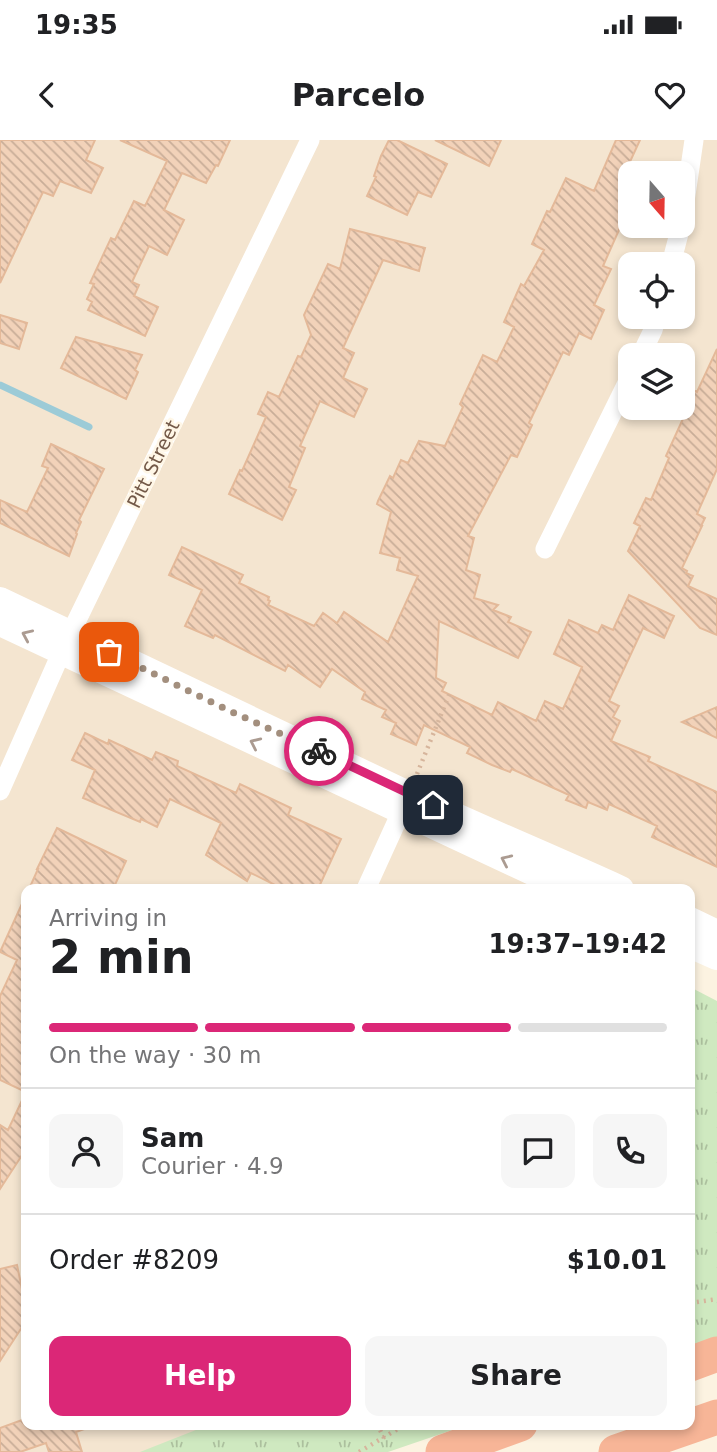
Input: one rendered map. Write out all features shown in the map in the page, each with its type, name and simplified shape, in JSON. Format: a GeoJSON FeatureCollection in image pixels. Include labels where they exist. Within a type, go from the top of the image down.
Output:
{"type":"FeatureCollection","features":[{"type":"Feature","properties":{"kind":"highway"},"geometry":{"type":"LineString","coordinates":[[695,1362],[717,1354]]}},
{"type":"Feature","properties":{"kind":"highway"},"geometry":{"type":"LineString","coordinates":[[695,1425],[717,1417]]}},
{"type":"Feature","properties":{"kind":"highway"},"geometry":{"type":"LineString","coordinates":[[443,1452],[504,1430]]}},
{"type":"Feature","properties":{"kind":"highway"},"geometry":{"type":"LineString","coordinates":[[616,1452],[679,1430]]}},
{"type":"Feature","properties":{"kind":"street","name":"Pitt Street"},"geometry":{"type":"LineString","coordinates":[[0,791],[66,643],[310,140]]}},
{"type":"Feature","properties":{"kind":"street"},"geometry":{"type":"LineString","coordinates":[[691,161],[694,140]]}},
{"type":"Feature","properties":{"kind":"street"},"geometry":{"type":"LineString","coordinates":[[545,549],[618,401]]}},
{"type":"Feature","properties":{"kind":"street"},"geometry":{"type":"LineString","coordinates":[[0,600],[66,643]]}},
{"type":"Feature","properties":{"kind":"street"},"geometry":{"type":"LineString","coordinates":[[0,623],[66,643],[230,711],[329,756],[405,804],[558,884]]}},
{"type":"Feature","properties":{"kind":"street"},"geometry":{"type":"LineString","coordinates":[[368,884],[405,804]]}},
{"type":"Feature","properties":{"kind":"street"},"geometry":{"type":"LineString","coordinates":[[405,804],[608,884]]}},
{"type":"Feature","properties":{"kind":"street"},"geometry":{"type":"LineString","coordinates":[[695,922],[717,933]]}},
{"type":"Feature","properties":{"kind":"street"},"geometry":{"type":"LineString","coordinates":[[695,947],[717,957]]}},
{"type":"Feature","properties":{"kind":"path"},"geometry":{"type":"LineString","coordinates":[[405,804],[451,690]]}},
{"type":"Feature","properties":{"kind":"path"},"geometry":{"type":"LineString","coordinates":[[695,1302],[717,1299]]}},
{"type":"Feature","properties":{"kind":"path"},"geometry":{"type":"LineString","coordinates":[[380,1430],[384,1438]]}},
{"type":"Feature","properties":{"kind":"path"},"geometry":{"type":"LineString","coordinates":[[359,1452],[397,1430]]}},
{"type":"Feature","properties":{"kind":"shaded area"},"geometry":{"type":"Polygon","coordinates":[[[0,140],[717,140],[717,967],[695,957],[695,884],[21,884],[21,1430],[203,1430],[149,1452],[0,1452],[0,140]]]}},
{"type":"Feature","properties":{"kind":"green space"},"geometry":{"type":"Polygon","coordinates":[[[695,990],[717,1001],[717,1337],[695,1345],[695,990]]]}},
{"type":"Feature","properties":{"kind":"green space"},"geometry":{"type":"Polygon","coordinates":[[[196,1430],[452,1430],[388,1452],[140,1452],[196,1430]]]}},
{"type":"Feature","properties":{"kind":"building"},"geometry":{"type":"Polygon","coordinates":[[[0,140],[95,140],[86,160],[103,168],[91,193],[60,181],[53,196],[43,192],[0,283],[0,140]]]}},
{"type":"Feature","properties":{"kind":"building"},"geometry":{"type":"Polygon","coordinates":[[[120,140],[230,140],[218,166],[216,165],[206,183],[182,173],[164,210],[184,220],[167,255],[149,246],[132,282],[139,285],[134,296],[158,307],[145,336],[88,310],[92,302],[87,299],[94,284],[90,283],[111,238],[115,240],[134,201],[145,206],[167,161],[120,140]]]}},
{"type":"Feature","properties":{"kind":"building"},"geometry":{"type":"Polygon","coordinates":[[[389,140],[397,140],[447,164],[431,197],[418,192],[407,215],[367,196],[389,140]]]}},
{"type":"Feature","properties":{"kind":"building"},"geometry":{"type":"Polygon","coordinates":[[[435,140],[501,140],[489,166],[435,140]]]}},
{"type":"Feature","properties":{"kind":"building"},"geometry":{"type":"Polygon","coordinates":[[[616,140],[640,140],[630,161],[618,161],[618,232],[603,266],[611,269],[594,305],[604,310],[591,339],[579,333],[569,355],[563,352],[529,423],[532,425],[517,457],[511,455],[468,536],[474,538],[466,570],[480,575],[474,598],[498,605],[493,610],[511,617],[508,622],[531,632],[518,658],[439,621],[436,678],[446,683],[442,691],[492,715],[498,702],[536,721],[545,701],[563,709],[582,667],[554,654],[569,620],[598,633],[602,625],[613,630],[629,595],[674,616],[664,638],[643,628],[609,701],[619,706],[613,717],[620,721],[611,741],[650,757],[648,761],[717,792],[717,867],[652,837],[657,826],[609,804],[607,810],[588,802],[586,808],[566,800],[569,795],[512,769],[510,772],[467,753],[470,747],[424,725],[416,745],[391,734],[396,723],[382,717],[386,710],[362,699],[365,692],[332,669],[320,687],[288,665],[285,671],[215,635],[213,638],[185,626],[202,590],[169,575],[182,547],[243,575],[239,583],[269,597],[268,605],[314,626],[323,613],[337,623],[344,612],[388,642],[418,576],[397,570],[400,558],[380,553],[391,512],[377,504],[378,501],[390,476],[393,478],[401,460],[408,463],[419,441],[445,446],[463,407],[460,404],[483,355],[497,362],[514,327],[504,322],[521,284],[524,286],[544,250],[532,244],[566,178],[594,191],[616,140]]]}},
{"type":"Feature","properties":{"kind":"building"},"geometry":{"type":"Polygon","coordinates":[[[350,229],[425,248],[419,271],[383,260],[343,348],[354,353],[343,378],[367,389],[354,417],[320,401],[300,446],[305,448],[289,487],[296,490],[282,520],[229,494],[266,417],[258,414],[268,392],[279,397],[298,356],[301,357],[311,335],[304,315],[328,264],[340,269],[350,229]]]}},
{"type":"Feature","properties":{"kind":"building"},"geometry":{"type":"Polygon","coordinates":[[[0,315],[27,323],[19,349],[0,343],[0,315]]]}},
{"type":"Feature","properties":{"kind":"building"},"geometry":{"type":"Polygon","coordinates":[[[76,337],[142,355],[126,399],[61,368],[76,337]]]}},
{"type":"Feature","properties":{"kind":"building"},"geometry":{"type":"Polygon","coordinates":[[[717,349],[717,469],[697,514],[705,518],[682,568],[693,576],[688,586],[717,599],[717,635],[700,628],[628,551],[640,526],[634,523],[646,498],[651,500],[669,458],[666,456],[682,420],[695,420],[695,391],[697,392],[717,349]]]}},
{"type":"Feature","properties":{"kind":"building"},"geometry":{"type":"Polygon","coordinates":[[[51,444],[104,469],[79,520],[81,522],[69,556],[0,523],[0,500],[27,512],[48,468],[42,466],[51,444]]]}},
{"type":"Feature","properties":{"kind":"building"},"geometry":{"type":"Polygon","coordinates":[[[717,707],[717,738],[682,722],[717,707]]]}},
{"type":"Feature","properties":{"kind":"building"},"geometry":{"type":"Polygon","coordinates":[[[85,733],[108,744],[109,740],[152,760],[156,752],[178,761],[177,766],[236,793],[240,784],[291,808],[288,815],[341,839],[320,884],[273,884],[251,873],[247,881],[206,855],[221,823],[170,799],[157,827],[83,798],[95,770],[72,760],[85,733]]]}},
{"type":"Feature","properties":{"kind":"building"},"geometry":{"type":"Polygon","coordinates":[[[57,828],[126,861],[115,884],[31,884],[57,828]]]}},
{"type":"Feature","properties":{"kind":"building"},"geometry":{"type":"Polygon","coordinates":[[[21,906],[21,1090],[0,1080],[0,996],[17,960],[0,952],[21,906]]]}},
{"type":"Feature","properties":{"kind":"building"},"geometry":{"type":"Polygon","coordinates":[[[21,1103],[21,1157],[0,1189],[0,1125],[8,1130],[21,1103]]]}},
{"type":"Feature","properties":{"kind":"building"},"geometry":{"type":"Polygon","coordinates":[[[17,1265],[21,1284],[21,1329],[0,1361],[0,1269],[17,1265]]]}},
{"type":"Feature","properties":{"kind":"building"},"geometry":{"type":"Polygon","coordinates":[[[21,1420],[21,1430],[82,1430],[76,1432],[82,1452],[49,1452],[46,1443],[20,1452],[0,1452],[0,1428],[21,1420]]]}},
{"type":"Feature","properties":{"kind":"waterway"},"geometry":{"type":"LineString","coordinates":[[0,385],[89,427]]}},
{"type":"Feature","properties":{"kind":"way so far"},"geometry":{"type":"LineString","coordinates":[[109,652],[319,751]]}},
{"type":"Feature","properties":{"kind":"route"},"geometry":{"type":"LineString","coordinates":[[319,751],[433,805]]}}]}
